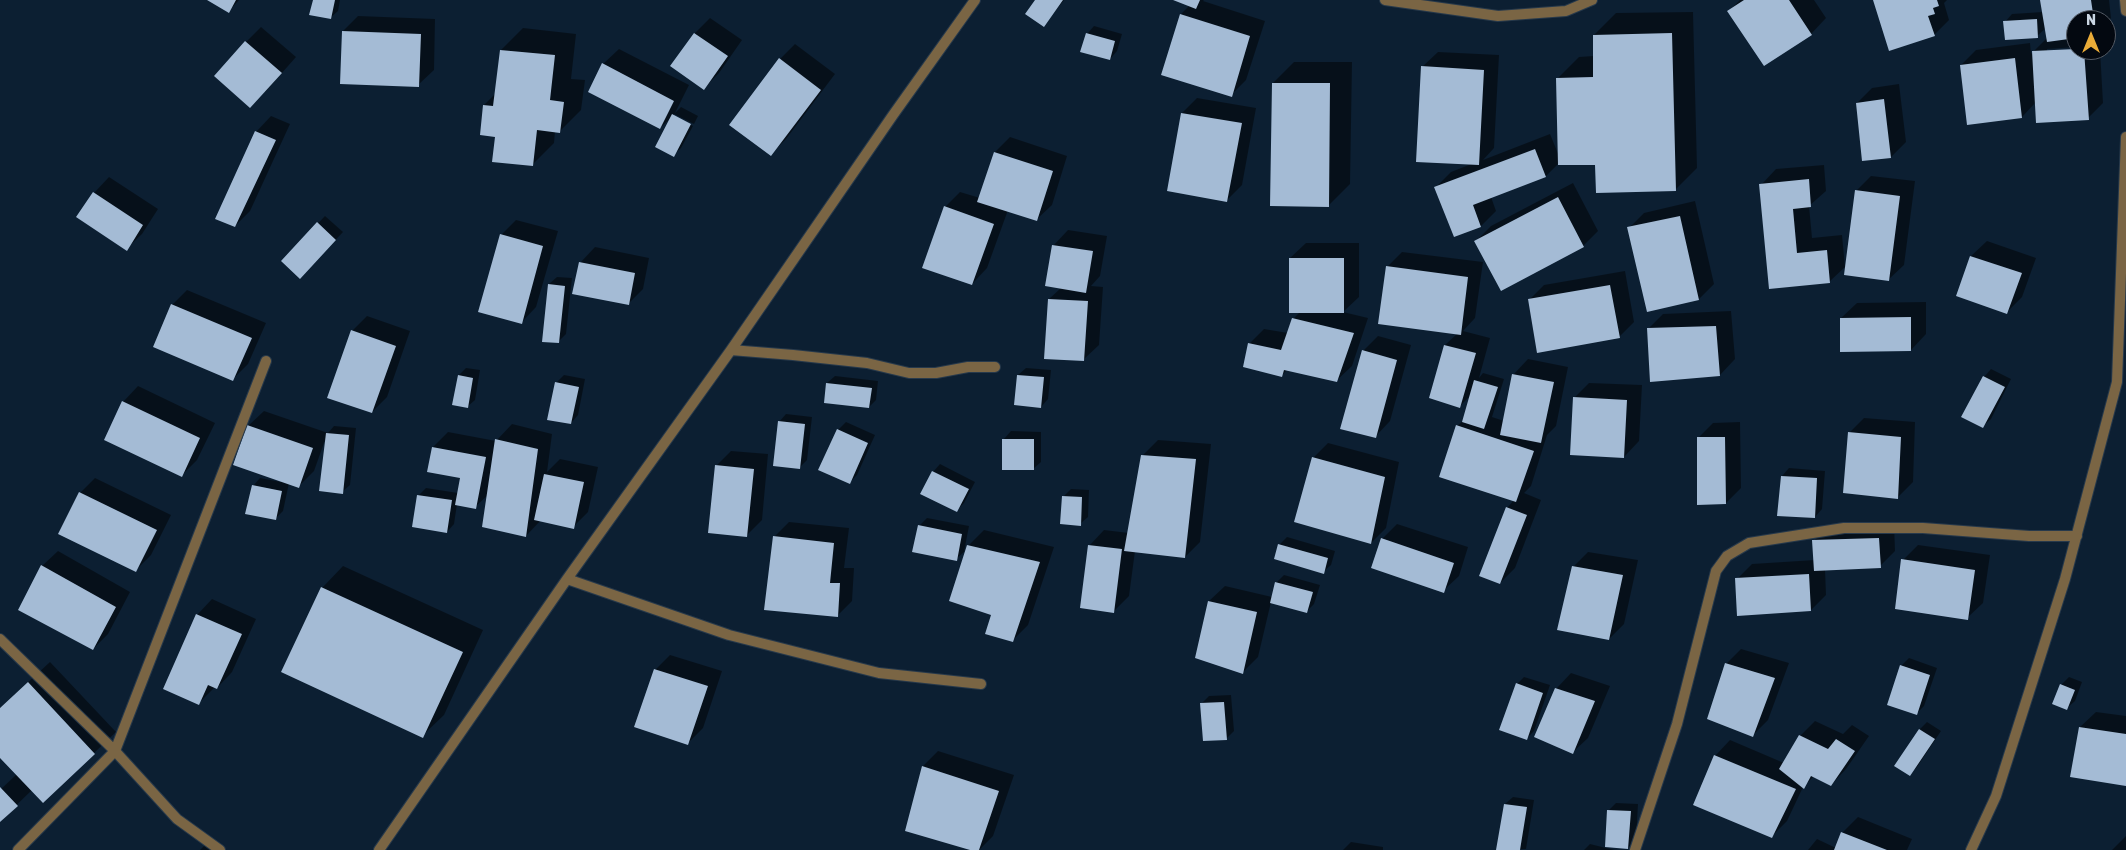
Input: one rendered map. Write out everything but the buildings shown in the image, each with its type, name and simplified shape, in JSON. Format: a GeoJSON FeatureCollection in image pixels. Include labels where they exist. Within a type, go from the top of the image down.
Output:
{"type":"FeatureCollection","features":[{"type":"Feature","properties":{"kind":"street"},"geometry":{"type":"LineString","coordinates":[[379,850],[975,0]]}},
{"type":"Feature","properties":{"kind":"street"},"geometry":{"type":"LineString","coordinates":[[1385,0],[1498,16],[1566,11],[1592,0]]}},
{"type":"Feature","properties":{"kind":"street"},"geometry":{"type":"LineString","coordinates":[[2125,0],[2126,10]]}},
{"type":"Feature","properties":{"kind":"street"},"geometry":{"type":"LineString","coordinates":[[1971,850],[1996,796],[2065,579],[2117,382],[2126,137]]}},
{"type":"Feature","properties":{"kind":"street"},"geometry":{"type":"LineString","coordinates":[[731,350],[867,363],[909,373],[936,373],[968,367],[996,367]]}},
{"type":"Feature","properties":{"kind":"street"},"geometry":{"type":"LineString","coordinates":[[18,850],[115,751],[266,362]]}},
{"type":"Feature","properties":{"kind":"street"},"geometry":{"type":"LineString","coordinates":[[1635,850],[1677,724],[1716,571],[1727,556],[1749,543],[1844,528],[1923,528],[2029,536],[2077,536]]}},
{"type":"Feature","properties":{"kind":"street"},"geometry":{"type":"LineString","coordinates":[[567,580],[729,635],[879,673],[981,684]]}},
{"type":"Feature","properties":{"kind":"street"},"geometry":{"type":"LineString","coordinates":[[0,639],[115,751],[177,819],[220,850]]}}]}
